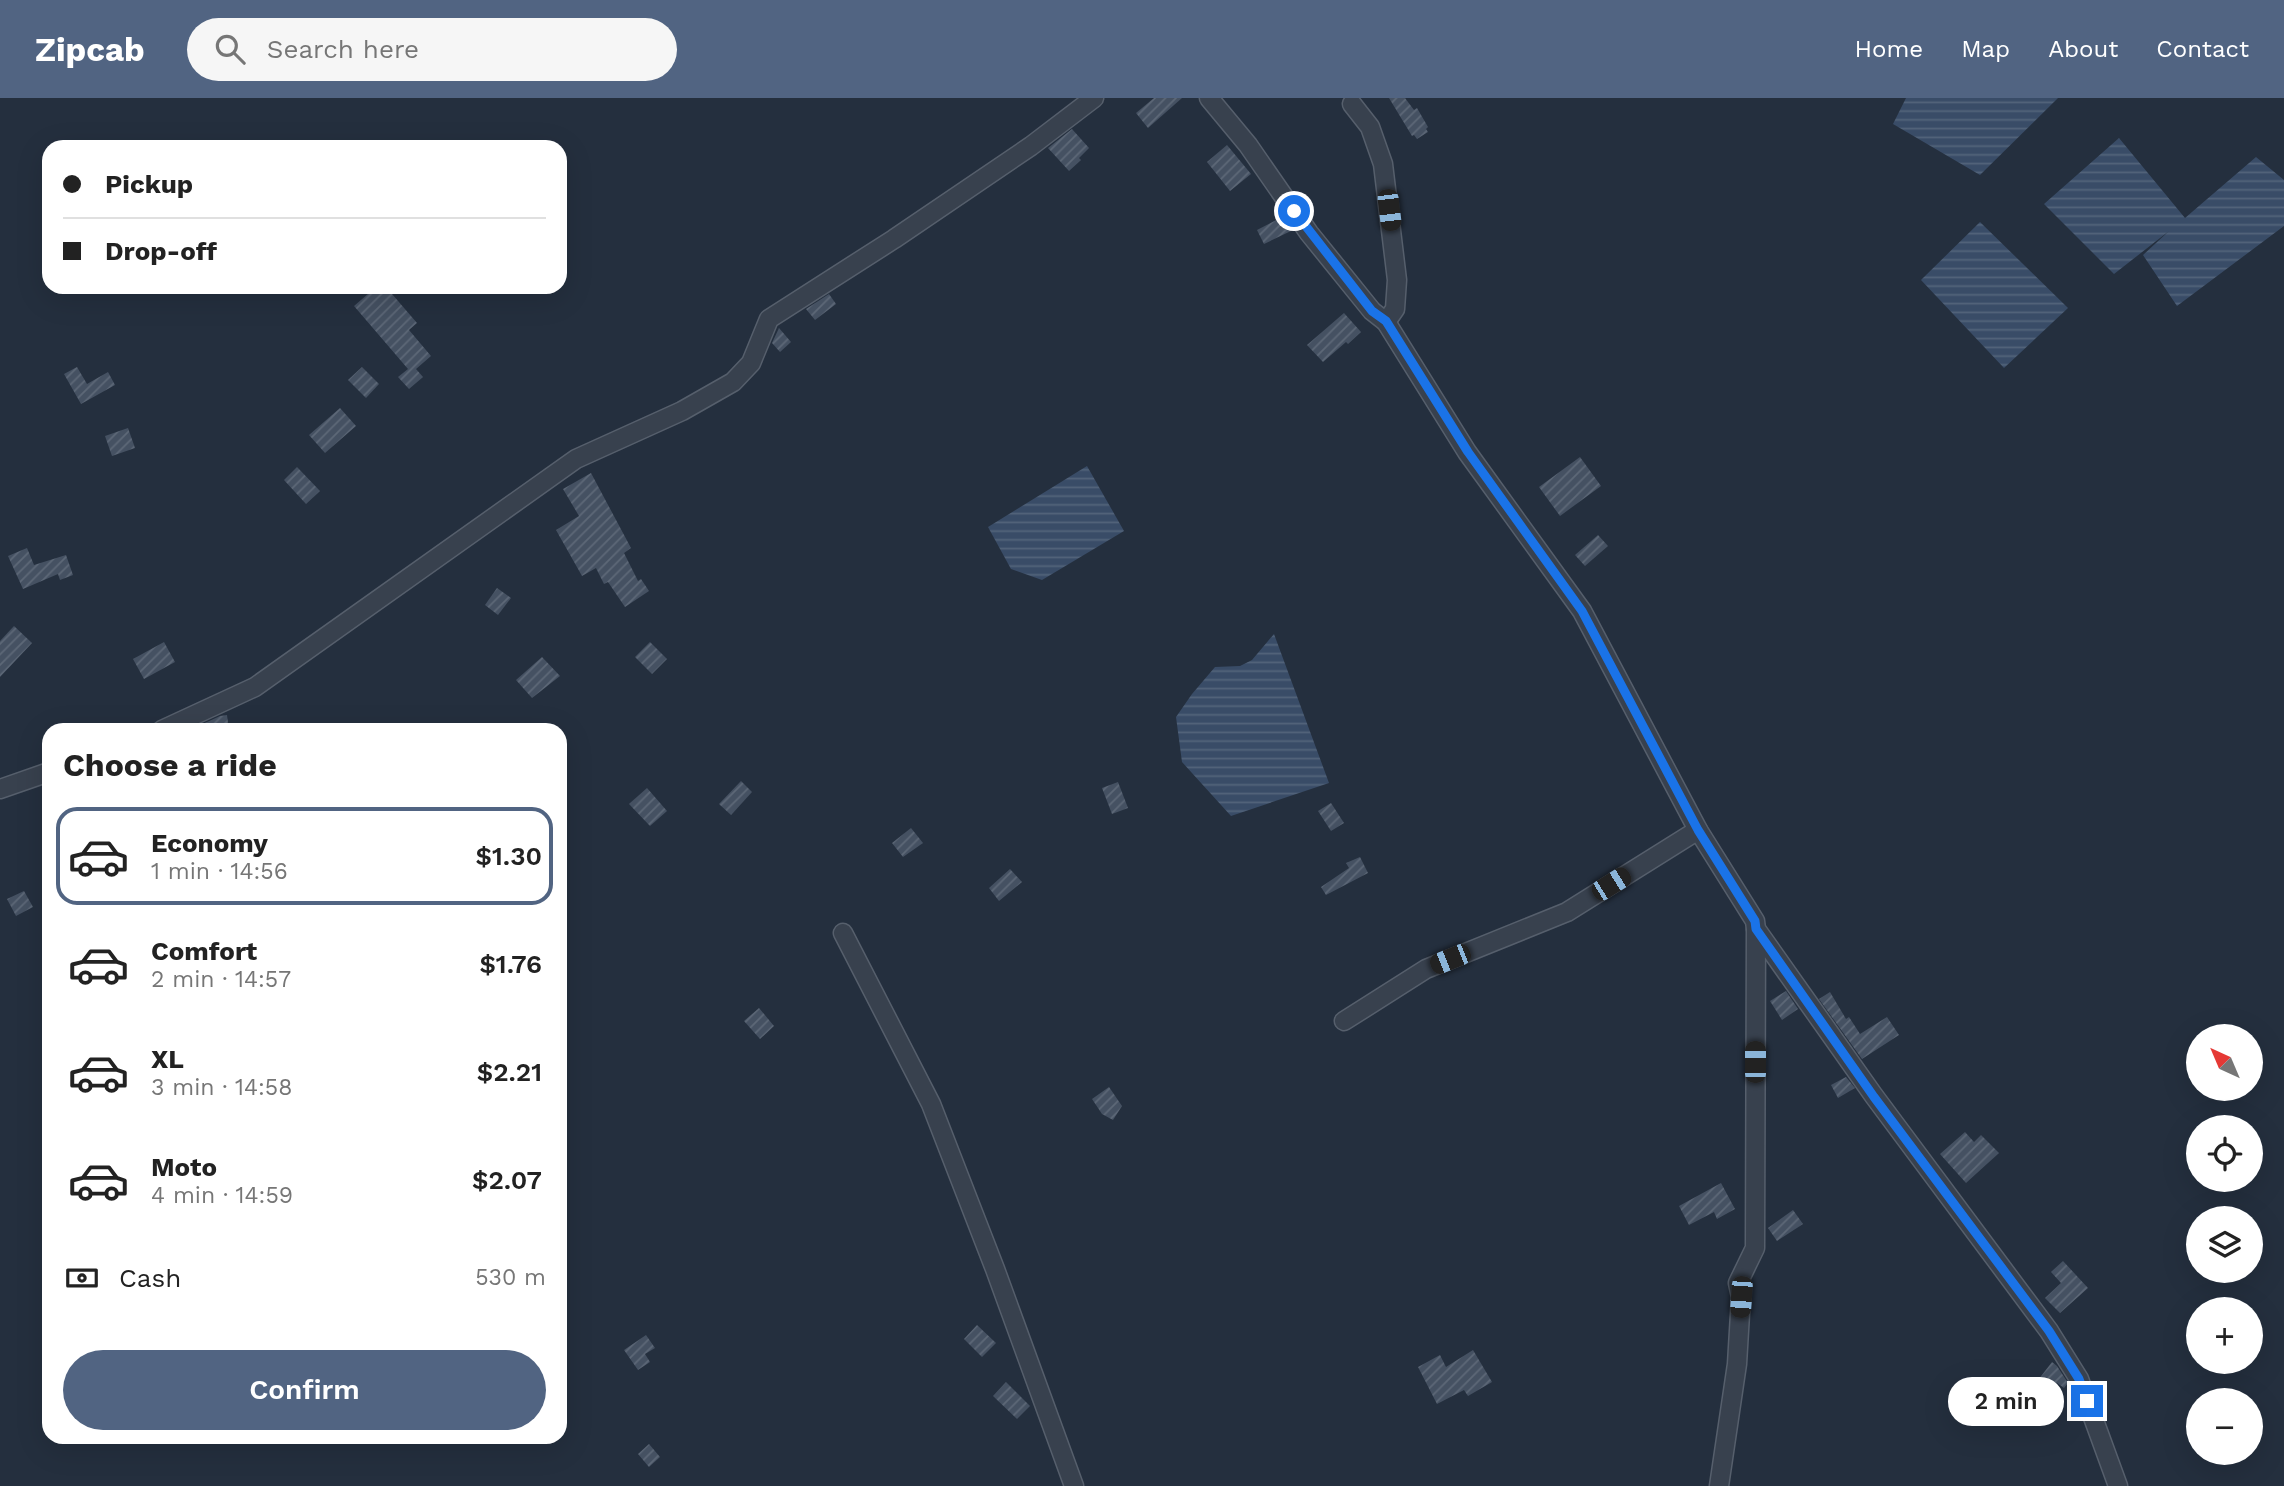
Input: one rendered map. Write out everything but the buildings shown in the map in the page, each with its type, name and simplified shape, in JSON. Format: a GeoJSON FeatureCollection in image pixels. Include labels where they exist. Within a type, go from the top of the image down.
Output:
{"type":"FeatureCollection","features":[{"type":"Feature","properties":{"kind":"street"},"geometry":{"type":"LineString","coordinates":[[178,723],[256,688],[576,458],[682,411],[733,382],[751,363],[769,319],[1008,161],[1094,98]]}},
{"type":"Feature","properties":{"kind":"street"},"geometry":{"type":"LineString","coordinates":[[1209,98],[1248,145],[1310,233],[1372,311],[1386,321],[1468,452],[1582,611],[1698,830],[1755,921],[1755,1248],[1738,1283],[1741,1297],[1737,1364],[1719,1486]]}},
{"type":"Feature","properties":{"kind":"street"},"geometry":{"type":"LineString","coordinates":[[1352,104],[1370,127],[1383,164],[1397,280],[1395,309],[1386,321]]}},
{"type":"Feature","properties":{"kind":"street"},"geometry":{"type":"LineString","coordinates":[[0,789],[42,774]]}},
{"type":"Feature","properties":{"kind":"street"},"geometry":{"type":"LineString","coordinates":[[1344,1021],[1426,969],[1567,912],[1698,830]]}},
{"type":"Feature","properties":{"kind":"street"},"geometry":{"type":"LineString","coordinates":[[1756,929],[1874,1097],[2049,1331],[2079,1379],[2118,1486]]}},
{"type":"Feature","properties":{"kind":"street"},"geometry":{"type":"LineString","coordinates":[[843,933],[931,1104],[1074,1486]]}},
{"type":"Feature","properties":{"kind":"water"},"geometry":{"type":"Polygon","coordinates":[[[1906,98],[2058,98],[1980,175],[1893,124],[1906,98]]]}},
{"type":"Feature","properties":{"kind":"water"},"geometry":{"type":"Polygon","coordinates":[[[2119,138],[2185,218],[2256,157],[2284,180],[2284,226],[2177,306],[2143,255],[2169,231],[2114,274],[2044,204],[2119,138]]]}},
{"type":"Feature","properties":{"kind":"water"},"geometry":{"type":"Polygon","coordinates":[[[1980,222],[2068,308],[2004,368],[1921,280],[1980,222]]]}},
{"type":"Feature","properties":{"kind":"water"},"geometry":{"type":"Polygon","coordinates":[[[1087,466],[1124,531],[1042,580],[1011,569],[988,527],[1087,466]]]}},
{"type":"Feature","properties":{"kind":"water"},"geometry":{"type":"Polygon","coordinates":[[[1274,634],[1329,783],[1231,816],[1182,762],[1176,717],[1215,667],[1240,666],[1252,660],[1274,634]]]}},
{"type":"Feature","properties":{"kind":"route"},"geometry":{"type":"LineString","coordinates":[[1294,211],[1372,311],[1386,321],[1468,452],[1582,611],[1698,830],[1755,921],[1756,929],[1874,1097],[2049,1331],[2079,1379],[2087,1401]]}}]}
